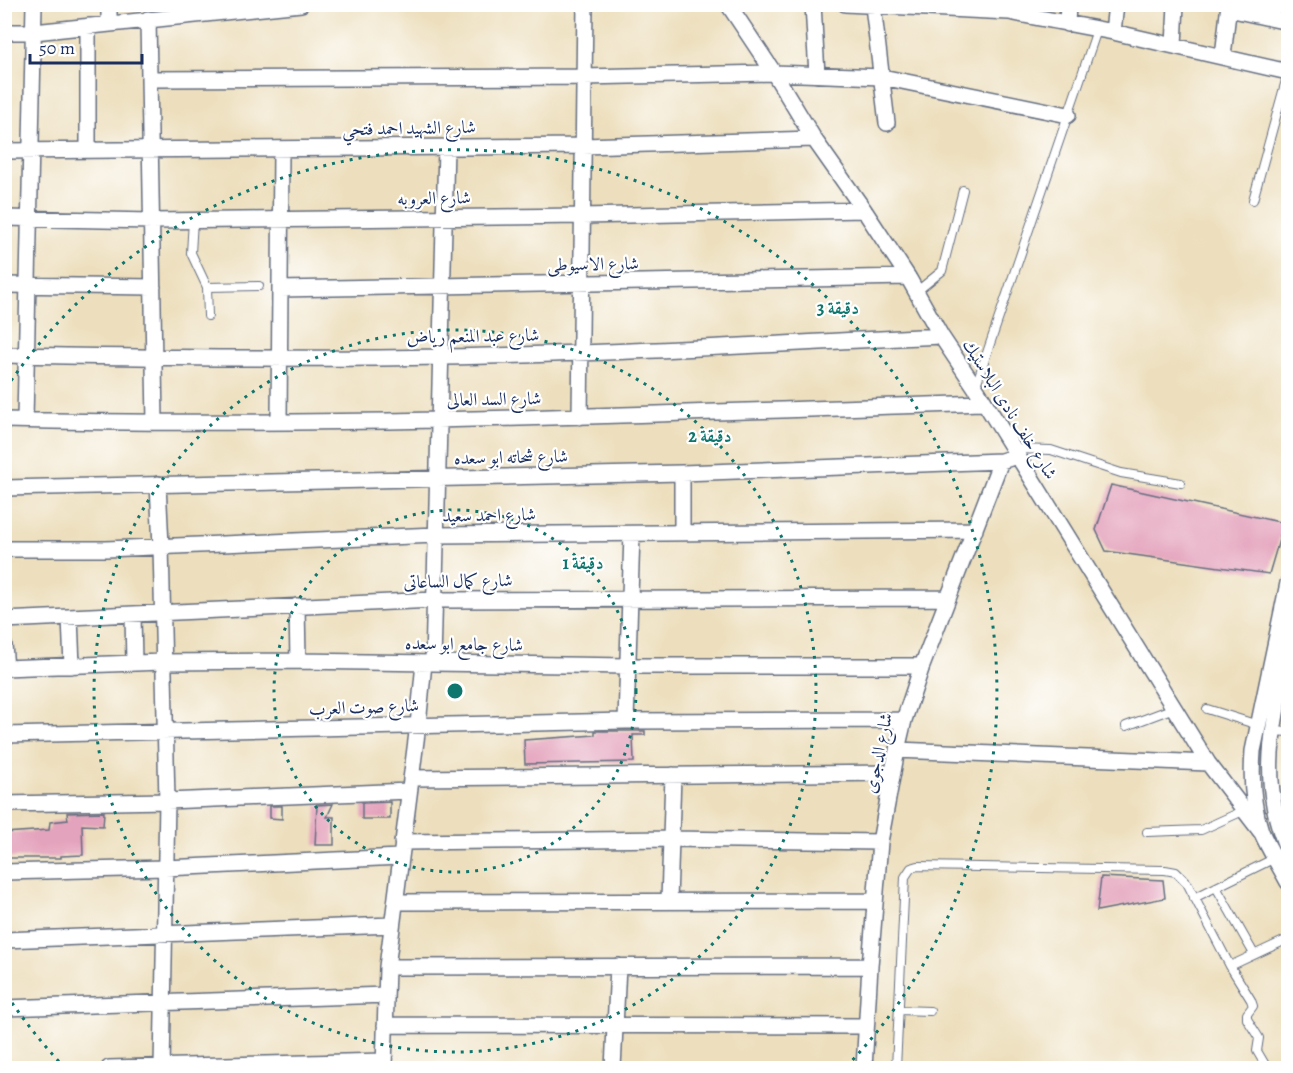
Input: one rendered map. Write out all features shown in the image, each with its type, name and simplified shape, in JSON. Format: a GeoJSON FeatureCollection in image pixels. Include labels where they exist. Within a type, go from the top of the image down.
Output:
{"type":"FeatureCollection","features":[{"type":"Feature","properties":{"kind":"street"},"geometry":{"type":"LineString","coordinates":[[25,420],[34,4]]}},
{"type":"Feature","properties":{"kind":"street"},"geometry":{"type":"LineString","coordinates":[[109,4],[109,23]]}},
{"type":"Feature","properties":{"kind":"street"},"geometry":{"type":"LineString","coordinates":[[4,32],[34,32],[226,8],[301,4]]}},
{"type":"Feature","properties":{"kind":"street"},"geometry":{"type":"LineString","coordinates":[[580,417],[585,4]]}},
{"type":"Feature","properties":{"kind":"street","name":"شارع خلف نادى البلاستيك"},"geometry":{"type":"LineString","coordinates":[[728,4],[814,139],[908,277],[941,336],[1208,763],[1262,832]]}},
{"type":"Feature","properties":{"kind":"street"},"geometry":{"type":"LineString","coordinates":[[813,4],[817,75]]}},
{"type":"Feature","properties":{"kind":"street"},"geometry":{"type":"LineString","coordinates":[[845,4],[1009,8],[1067,24],[1223,56],[1288,72]]}},
{"type":"Feature","properties":{"kind":"street"},"geometry":{"type":"LineString","coordinates":[[1067,24],[1068,4]]}},
{"type":"Feature","properties":{"kind":"street"},"geometry":{"type":"LineString","coordinates":[[1113,33],[1116,4]]}},
{"type":"Feature","properties":{"kind":"street"},"geometry":{"type":"LineString","coordinates":[[1174,46],[1176,4]]}},
{"type":"Feature","properties":{"kind":"street"},"geometry":{"type":"LineString","coordinates":[[864,5],[882,77],[887,123]]}},
{"type":"Feature","properties":{"kind":"street"},"geometry":{"type":"LineString","coordinates":[[1223,56],[1229,7],[1288,22]]}},
{"type":"Feature","properties":{"kind":"street"},"geometry":{"type":"LineString","coordinates":[[148,19],[155,422]]}},
{"type":"Feature","properties":{"kind":"street"},"geometry":{"type":"LineString","coordinates":[[88,26],[88,150]]}},
{"type":"Feature","properties":{"kind":"street"},"geometry":{"type":"LineString","coordinates":[[150,79],[583,77],[774,73],[882,77],[1068,115]]}},
{"type":"Feature","properties":{"kind":"street","name":"شارع الشهيد احمد فتحي"},"geometry":{"type":"LineString","coordinates":[[4,151],[583,146],[814,139]]}},
{"type":"Feature","properties":{"kind":"street"},"geometry":{"type":"LineString","coordinates":[[109,1068],[384,1065],[387,967],[401,849],[428,663],[434,600],[446,147]]}},
{"type":"Feature","properties":{"kind":"street"},"geometry":{"type":"LineString","coordinates":[[279,421],[281,149]]}},
{"type":"Feature","properties":{"kind":"street","name":"شارع العروبه"},"geometry":{"type":"LineString","coordinates":[[4,218],[152,221],[281,220],[864,210]]}},
{"type":"Feature","properties":{"kind":"street","name":"شارع الاسيوطى"},"geometry":{"type":"LineString","coordinates":[[280,289],[908,277]]}},
{"type":"Feature","properties":{"kind":"street"},"geometry":{"type":"LineString","coordinates":[[4,285],[153,287]]}},
{"type":"Feature","properties":{"kind":"street","name":"شارع عبد المنعم رياض"},"geometry":{"type":"LineString","coordinates":[[4,355],[441,357],[581,354],[941,336]]}},
{"type":"Feature","properties":{"kind":"street","name":"شارع السد العالى"},"geometry":{"type":"LineString","coordinates":[[4,420],[155,422],[580,417],[984,403]]}},
{"type":"Feature","properties":{"kind":"street","name":"شارع شحاته ابو سعده"},"geometry":{"type":"LineString","coordinates":[[4,488],[682,473],[1001,461],[1015,452]]}},
{"type":"Feature","properties":{"kind":"street","name":"شارع الدجوى"},"geometry":{"type":"LineString","coordinates":[[864,1068],[874,901],[880,842],[897,750],[904,720],[922,666],[1001,461]]}},
{"type":"Feature","properties":{"kind":"street"},"geometry":{"type":"LineString","coordinates":[[682,473],[682,532]]}},
{"type":"Feature","properties":{"kind":"street"},"geometry":{"type":"LineString","coordinates":[[158,484],[167,801],[162,1068]]}},
{"type":"Feature","properties":{"kind":"street","name":"شارع احمد سعيد"},"geometry":{"type":"LineString","coordinates":[[4,549],[106,549],[436,536],[975,530]]}},
{"type":"Feature","properties":{"kind":"street"},"geometry":{"type":"LineString","coordinates":[[626,721],[633,534]]}},
{"type":"Feature","properties":{"kind":"street"},"geometry":{"type":"LineString","coordinates":[[1282,854],[1262,832],[1251,778],[1253,751],[1288,583]]}},
{"type":"Feature","properties":{"kind":"street","name":"شارع كمال الساعاتى"},"geometry":{"type":"LineString","coordinates":[[4,620],[434,600],[948,598]]}},
{"type":"Feature","properties":{"kind":"street"},"geometry":{"type":"LineString","coordinates":[[297,606],[298,661]]}},
{"type":"Feature","properties":{"kind":"street"},"geometry":{"type":"LineString","coordinates":[[133,615],[134,663]]}},
{"type":"Feature","properties":{"kind":"street"},"geometry":{"type":"LineString","coordinates":[[70,617],[72,666]]}},
{"type":"Feature","properties":{"kind":"street"},"geometry":{"type":"LineString","coordinates":[[4,645],[5,668]]}},
{"type":"Feature","properties":{"kind":"street"},"geometry":{"type":"LineString","coordinates":[[1288,652],[1273,731],[1269,779],[1282,818],[1282,854],[1288,882]]}},
{"type":"Feature","properties":{"kind":"street","name":"شارع جامع ابو سعده"},"geometry":{"type":"LineString","coordinates":[[5,668],[162,662],[298,661],[628,666],[922,666]]}},
{"type":"Feature","properties":{"kind":"street","name":"شارع صوت العرب"},"geometry":{"type":"LineString","coordinates":[[4,735],[626,721],[904,720]]}},
{"type":"Feature","properties":{"kind":"street"},"geometry":{"type":"LineString","coordinates":[[897,750],[1208,763]]}},
{"type":"Feature","properties":{"kind":"street"},"geometry":{"type":"LineString","coordinates":[[4,804],[167,801],[410,784],[673,775],[893,772]]}},
{"type":"Feature","properties":{"kind":"street"},"geometry":{"type":"LineString","coordinates":[[669,901],[673,775]]}},
{"type":"Feature","properties":{"kind":"street"},"geometry":{"type":"LineString","coordinates":[[4,872],[165,868],[401,849],[671,839],[880,842]]}},
{"type":"Feature","properties":{"kind":"street"},"geometry":{"type":"LineString","coordinates":[[396,902],[874,901]]}},
{"type":"Feature","properties":{"kind":"street"},"geometry":{"type":"LineString","coordinates":[[4,940],[392,925]]}},
{"type":"Feature","properties":{"kind":"street"},"geometry":{"type":"LineString","coordinates":[[613,1068],[618,966]]}},
{"type":"Feature","properties":{"kind":"street"},"geometry":{"type":"LineString","coordinates":[[387,967],[870,966]]}},
{"type":"Feature","properties":{"kind":"street"},"geometry":{"type":"LineString","coordinates":[[4,1008],[386,995]]}},
{"type":"Feature","properties":{"kind":"street"},"geometry":{"type":"LineString","coordinates":[[385,1025],[866,1026]]}},
{"type":"Feature","properties":{"kind":"lane"},"geometry":{"type":"LineString","coordinates":[[975,387],[1097,30]]}},
{"type":"Feature","properties":{"kind":"lane"},"geometry":{"type":"LineString","coordinates":[[1253,200],[1288,72]]}},
{"type":"Feature","properties":{"kind":"lane"},"geometry":{"type":"LineString","coordinates":[[916,292],[942,271],[963,190]]}},
{"type":"Feature","properties":{"kind":"lane"},"geometry":{"type":"LineString","coordinates":[[193,220],[191,253],[207,287],[208,316]]}},
{"type":"Feature","properties":{"kind":"lane"},"geometry":{"type":"LineString","coordinates":[[207,287],[259,286]]}},
{"type":"Feature","properties":{"kind":"lane"},"geometry":{"type":"LineString","coordinates":[[1015,452],[1051,450],[1121,473],[1180,483]]}},
{"type":"Feature","properties":{"kind":"lane"},"geometry":{"type":"LineString","coordinates":[[1126,726],[1174,708]]}},
{"type":"Feature","properties":{"kind":"lane"},"geometry":{"type":"LineString","coordinates":[[1207,709],[1258,725]]}},
{"type":"Feature","properties":{"kind":"lane"},"geometry":{"type":"LineString","coordinates":[[1273,731],[1288,732]]}},
{"type":"Feature","properties":{"kind":"lane"},"geometry":{"type":"LineString","coordinates":[[1147,831],[1201,831],[1245,810]]}},
{"type":"Feature","properties":{"kind":"lane"},"geometry":{"type":"LineString","coordinates":[[1194,898],[1282,854]]}},
{"type":"Feature","properties":{"kind":"lane"},"geometry":{"type":"LineString","coordinates":[[896,1068],[905,877],[908,870],[914,866],[1165,870],[1180,875],[1187,883],[1252,1003],[1247,1019],[1258,1038],[1257,1051],[1267,1068]]}},
{"type":"Feature","properties":{"kind":"lane"},"geometry":{"type":"LineString","coordinates":[[1216,887],[1254,954]]}},
{"type":"Feature","properties":{"kind":"lane"},"geometry":{"type":"LineString","coordinates":[[1230,966],[1288,939]]}},
{"type":"Feature","properties":{"kind":"lane"},"geometry":{"type":"LineString","coordinates":[[899,1010],[930,1011]]}},
{"type":"Feature","properties":{"kind":"building"},"geometry":{"type":"Polygon","coordinates":[[[1111,485],[1284,523],[1269,574],[1106,551],[1096,530],[1111,485]]]}},
{"type":"Feature","properties":{"kind":"building"},"geometry":{"type":"Polygon","coordinates":[[[595,731],[645,731],[645,735],[633,735],[634,762],[525,764],[524,740],[595,735],[595,731]]]}},
{"type":"Feature","properties":{"kind":"building"},"geometry":{"type":"Polygon","coordinates":[[[390,802],[390,819],[362,819],[362,803],[390,802]]]}},
{"type":"Feature","properties":{"kind":"building"},"geometry":{"type":"Polygon","coordinates":[[[333,804],[327,817],[334,817],[334,845],[315,845],[317,805],[333,804]]]}},
{"type":"Feature","properties":{"kind":"building"},"geometry":{"type":"Polygon","coordinates":[[[270,806],[282,806],[282,819],[270,818],[270,806]]]}},
{"type":"Feature","properties":{"kind":"building"},"geometry":{"type":"Polygon","coordinates":[[[104,812],[103,826],[82,825],[83,855],[61,856],[61,858],[5,858],[4,833],[49,830],[50,822],[68,820],[67,813],[104,812]]]}},
{"type":"Feature","properties":{"kind":"building"},"geometry":{"type":"Polygon","coordinates":[[[1101,877],[1163,880],[1165,898],[1097,911],[1101,877]]]}}]}
